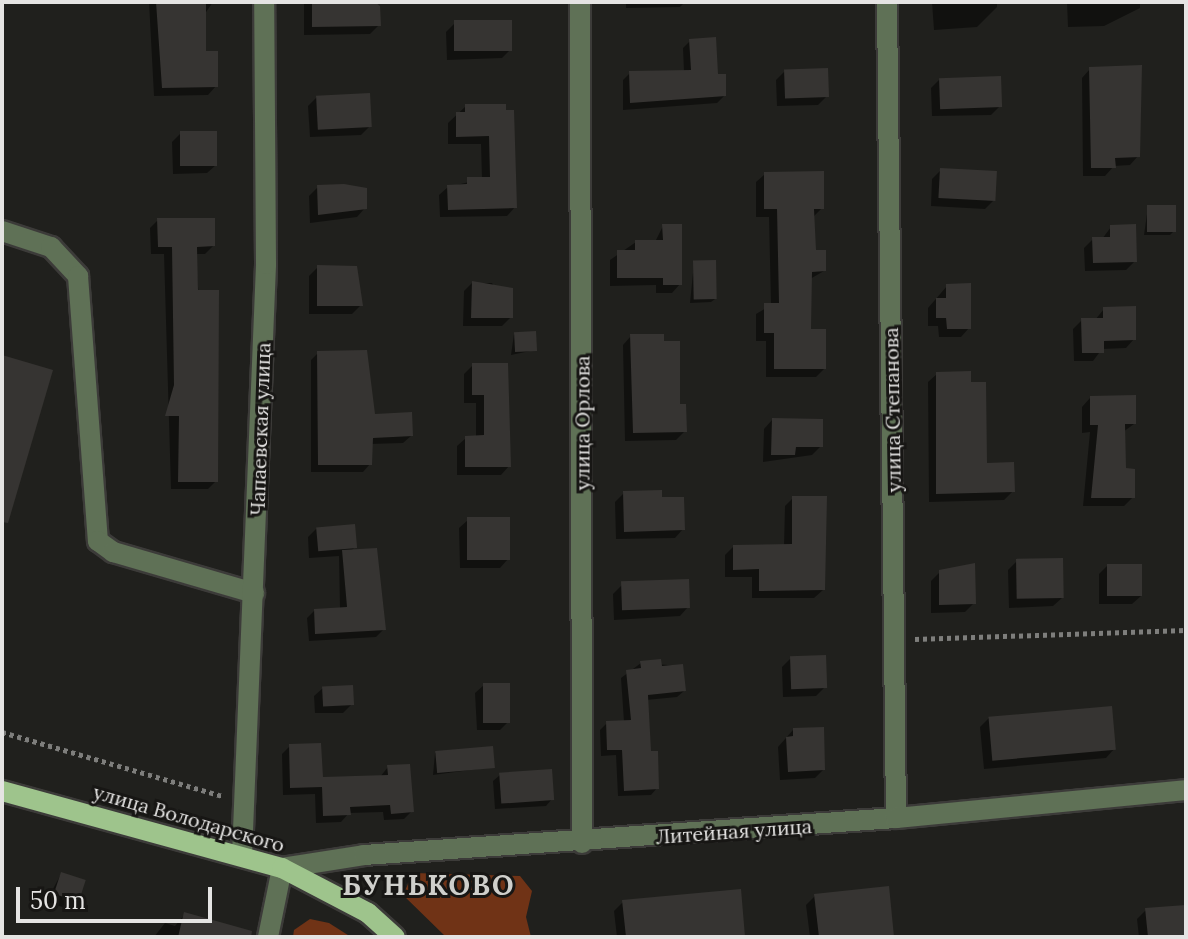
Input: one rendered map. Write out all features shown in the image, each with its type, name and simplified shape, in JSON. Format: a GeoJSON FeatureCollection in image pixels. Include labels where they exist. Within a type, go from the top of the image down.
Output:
{"type":"FeatureCollection","features":[{"type":"Feature","properties":{"kind":"main road","name":"улица Володарского"},"geometry":{"type":"LineString","coordinates":[[2,791],[282,868],[368,913],[395,937]]}},
{"type":"Feature","properties":{"kind":"street","name":"Чапаевская улица"},"geometry":{"type":"LineString","coordinates":[[242,855],[266,264],[264,2]]}},
{"type":"Feature","properties":{"kind":"street","name":"улица Орлова"},"geometry":{"type":"LineString","coordinates":[[580,2],[582,843]]}},
{"type":"Feature","properties":{"kind":"street","name":"улица Степанова"},"geometry":{"type":"LineString","coordinates":[[887,2],[896,818]]}},
{"type":"Feature","properties":{"kind":"street"},"geometry":{"type":"LineString","coordinates":[[2,231],[51,247],[78,276],[98,541],[113,552],[254,593]]}},
{"type":"Feature","properties":{"kind":"street","name":"Литейная улица"},"geometry":{"type":"LineString","coordinates":[[282,868],[364,855],[582,843],[896,818],[1186,790]]}},
{"type":"Feature","properties":{"kind":"street"},"geometry":{"type":"LineString","coordinates":[[268,937],[282,868]]}},
{"type":"Feature","properties":{"kind":"path"},"geometry":{"type":"LineString","coordinates":[[894,640],[1186,630]]}},
{"type":"Feature","properties":{"kind":"path"},"geometry":{"type":"LineString","coordinates":[[2,732],[243,802]]}},
{"type":"Feature","properties":{"kind":"shaded area"},"geometry":{"type":"Polygon","coordinates":[[[413,873],[520,876],[532,891],[526,917],[531,937],[446,937],[403,895],[413,873]]]}},
{"type":"Feature","properties":{"kind":"shaded area"},"geometry":{"type":"Polygon","coordinates":[[[310,919],[329,923],[351,937],[293,937],[294,930],[310,919]]]}},
{"type":"Feature","properties":{"kind":"building"},"geometry":{"type":"Polygon","coordinates":[[[156,2],[206,2],[206,51],[218,51],[218,87],[162,88],[156,2]]]}},
{"type":"Feature","properties":{"kind":"building"},"geometry":{"type":"Polygon","coordinates":[[[312,2],[375,2],[380,6],[381,26],[312,27],[312,2]]]}},
{"type":"Feature","properties":{"kind":"building"},"geometry":{"type":"Polygon","coordinates":[[[454,20],[512,20],[512,51],[454,51],[454,20]]]}},
{"type":"Feature","properties":{"kind":"building"},"geometry":{"type":"Polygon","coordinates":[[[716,37],[718,74],[726,74],[726,96],[630,103],[629,71],[691,70],[689,39],[716,37]]]}},
{"type":"Feature","properties":{"kind":"building"},"geometry":{"type":"Polygon","coordinates":[[[1142,65],[1140,157],[1115,158],[1116,168],[1091,168],[1089,67],[1142,65]]]}},
{"type":"Feature","properties":{"kind":"building"},"geometry":{"type":"Polygon","coordinates":[[[828,68],[829,97],[785,99],[784,70],[828,68]]]}},
{"type":"Feature","properties":{"kind":"building"},"geometry":{"type":"Polygon","coordinates":[[[1001,76],[1002,107],[940,109],[939,78],[1001,76]]]}},
{"type":"Feature","properties":{"kind":"building"},"geometry":{"type":"Polygon","coordinates":[[[370,93],[372,127],[318,130],[316,96],[370,93]]]}},
{"type":"Feature","properties":{"kind":"building"},"geometry":{"type":"Polygon","coordinates":[[[465,104],[506,104],[506,110],[514,110],[517,208],[448,210],[447,185],[467,184],[467,177],[490,177],[489,136],[456,137],[456,112],[465,112],[465,104]]]}},
{"type":"Feature","properties":{"kind":"building"},"geometry":{"type":"Polygon","coordinates":[[[180,131],[217,131],[217,166],[180,166],[180,131]]]}},
{"type":"Feature","properties":{"kind":"building"},"geometry":{"type":"Polygon","coordinates":[[[940,168],[997,171],[995,201],[938,198],[940,168]]]}},
{"type":"Feature","properties":{"kind":"building"},"geometry":{"type":"Polygon","coordinates":[[[824,171],[824,209],[814,209],[816,250],[826,250],[826,271],[812,272],[811,329],[826,329],[826,369],[774,369],[774,333],[764,333],[764,303],[779,303],[777,209],[764,209],[764,172],[824,171]]]}},
{"type":"Feature","properties":{"kind":"building"},"geometry":{"type":"Polygon","coordinates":[[[344,184],[367,188],[367,209],[318,215],[317,185],[344,184]]]}},
{"type":"Feature","properties":{"kind":"building"},"geometry":{"type":"Polygon","coordinates":[[[1147,205],[1176,205],[1176,232],[1147,232],[1147,205]]]}},
{"type":"Feature","properties":{"kind":"building"},"geometry":{"type":"Polygon","coordinates":[[[157,218],[215,218],[215,246],[197,247],[198,290],[219,290],[218,482],[178,482],[179,416],[165,416],[174,385],[172,247],[158,247],[157,218]]]}},
{"type":"Feature","properties":{"kind":"building"},"geometry":{"type":"Polygon","coordinates":[[[662,224],[682,224],[682,285],[663,285],[663,278],[617,278],[617,250],[635,250],[635,240],[663,240],[662,224]]]}},
{"type":"Feature","properties":{"kind":"building"},"geometry":{"type":"Polygon","coordinates":[[[1136,224],[1137,262],[1093,263],[1092,237],[1110,237],[1110,225],[1136,224]]]}},
{"type":"Feature","properties":{"kind":"building"},"geometry":{"type":"Polygon","coordinates":[[[693,260],[716,260],[717,299],[694,299],[693,260]]]}},
{"type":"Feature","properties":{"kind":"building"},"geometry":{"type":"Polygon","coordinates":[[[317,265],[357,266],[363,306],[317,306],[317,265]]]}},
{"type":"Feature","properties":{"kind":"building"},"geometry":{"type":"Polygon","coordinates":[[[472,281],[513,288],[513,318],[471,318],[472,281]]]}},
{"type":"Feature","properties":{"kind":"building"},"geometry":{"type":"Polygon","coordinates":[[[971,283],[971,329],[947,329],[946,318],[936,318],[936,298],[946,298],[946,284],[971,283]]]}},
{"type":"Feature","properties":{"kind":"building"},"geometry":{"type":"Polygon","coordinates":[[[1136,306],[1136,340],[1104,341],[1104,353],[1082,353],[1081,318],[1103,318],[1103,307],[1136,306]]]}},
{"type":"Feature","properties":{"kind":"building"},"geometry":{"type":"Polygon","coordinates":[[[536,331],[537,351],[515,352],[514,332],[536,331]]]}},
{"type":"Feature","properties":{"kind":"building"},"geometry":{"type":"Polygon","coordinates":[[[630,334],[664,334],[664,341],[680,341],[680,404],[686,404],[687,432],[633,433],[630,334]]]}},
{"type":"Feature","properties":{"kind":"building"},"geometry":{"type":"Polygon","coordinates":[[[367,350],[375,414],[412,412],[413,436],[373,438],[372,465],[318,465],[317,351],[367,350]]]}},
{"type":"Feature","properties":{"kind":"building"},"geometry":{"type":"Polygon","coordinates":[[[2,355],[53,370],[8,523],[2,522],[2,355]]]}},
{"type":"Feature","properties":{"kind":"building"},"geometry":{"type":"Polygon","coordinates":[[[472,363],[508,363],[511,467],[465,467],[465,436],[484,435],[484,395],[472,395],[472,363]]]}},
{"type":"Feature","properties":{"kind":"building"},"geometry":{"type":"Polygon","coordinates":[[[971,371],[971,382],[986,382],[987,463],[1014,462],[1015,492],[936,494],[936,372],[971,371]]]}},
{"type":"Feature","properties":{"kind":"building"},"geometry":{"type":"Polygon","coordinates":[[[1136,395],[1136,424],[1125,424],[1126,468],[1135,469],[1135,498],[1091,498],[1098,425],[1090,425],[1090,396],[1136,395]]]}},
{"type":"Feature","properties":{"kind":"building"},"geometry":{"type":"Polygon","coordinates":[[[772,418],[823,419],[823,447],[796,447],[795,455],[771,455],[772,418]]]}},
{"type":"Feature","properties":{"kind":"building"},"geometry":{"type":"Polygon","coordinates":[[[662,490],[662,497],[684,497],[685,530],[624,532],[623,491],[662,490]]]}},
{"type":"Feature","properties":{"kind":"building"},"geometry":{"type":"Polygon","coordinates":[[[792,496],[827,496],[825,590],[759,591],[759,569],[733,570],[733,545],[792,544],[792,496]]]}},
{"type":"Feature","properties":{"kind":"building"},"geometry":{"type":"Polygon","coordinates":[[[467,517],[510,517],[510,560],[467,560],[467,517]]]}},
{"type":"Feature","properties":{"kind":"building"},"geometry":{"type":"Polygon","coordinates":[[[355,524],[357,548],[318,551],[316,527],[355,524]]]}},
{"type":"Feature","properties":{"kind":"building"},"geometry":{"type":"Polygon","coordinates":[[[377,548],[386,630],[315,634],[314,609],[347,607],[342,550],[377,548]]]}},
{"type":"Feature","properties":{"kind":"building"},"geometry":{"type":"Polygon","coordinates":[[[1063,558],[1064,598],[1017,599],[1016,559],[1063,558]]]}},
{"type":"Feature","properties":{"kind":"building"},"geometry":{"type":"Polygon","coordinates":[[[975,563],[976,604],[939,605],[939,570],[975,563]]]}},
{"type":"Feature","properties":{"kind":"building"},"geometry":{"type":"Polygon","coordinates":[[[1107,564],[1142,564],[1142,596],[1107,596],[1107,564]]]}},
{"type":"Feature","properties":{"kind":"building"},"geometry":{"type":"Polygon","coordinates":[[[689,579],[690,608],[622,610],[621,581],[689,579]]]}},
{"type":"Feature","properties":{"kind":"building"},"geometry":{"type":"Polygon","coordinates":[[[826,655],[827,688],[791,689],[790,656],[826,655]]]}},
{"type":"Feature","properties":{"kind":"building"},"geometry":{"type":"Polygon","coordinates":[[[661,659],[662,666],[683,664],[686,691],[648,695],[651,751],[658,751],[659,789],[624,791],[622,750],[607,750],[606,721],[631,720],[626,670],[641,668],[640,661],[661,659]]]}},
{"type":"Feature","properties":{"kind":"building"},"geometry":{"type":"Polygon","coordinates":[[[483,683],[510,683],[510,723],[483,723],[483,683]]]}},
{"type":"Feature","properties":{"kind":"building"},"geometry":{"type":"Polygon","coordinates":[[[353,685],[354,705],[323,707],[322,687],[353,685]]]}},
{"type":"Feature","properties":{"kind":"building"},"geometry":{"type":"Polygon","coordinates":[[[1112,706],[1116,750],[992,761],[988,717],[1112,706]]]}},
{"type":"Feature","properties":{"kind":"building"},"geometry":{"type":"Polygon","coordinates":[[[824,727],[825,770],[788,772],[786,737],[793,736],[793,728],[824,727]]]}},
{"type":"Feature","properties":{"kind":"building"},"geometry":{"type":"Polygon","coordinates":[[[321,743],[323,777],[388,775],[387,765],[410,764],[414,812],[391,814],[390,805],[350,807],[351,815],[323,816],[322,787],[290,788],[289,744],[321,743]]]}},
{"type":"Feature","properties":{"kind":"building"},"geometry":{"type":"Polygon","coordinates":[[[493,746],[495,768],[437,773],[435,751],[493,746]]]}},
{"type":"Feature","properties":{"kind":"building"},"geometry":{"type":"Polygon","coordinates":[[[552,769],[554,800],[501,804],[499,773],[552,769]]]}},
{"type":"Feature","properties":{"kind":"building"},"geometry":{"type":"Polygon","coordinates":[[[61,872],[86,880],[79,902],[54,894],[61,872]]]}},
{"type":"Feature","properties":{"kind":"building"},"geometry":{"type":"Polygon","coordinates":[[[889,886],[894,937],[819,937],[814,894],[889,886]]]}},
{"type":"Feature","properties":{"kind":"building"},"geometry":{"type":"Polygon","coordinates":[[[741,889],[745,937],[626,937],[622,900],[741,889]]]}},
{"type":"Feature","properties":{"kind":"building"},"geometry":{"type":"Polygon","coordinates":[[[1186,905],[1186,937],[1148,937],[1145,908],[1186,905]]]}},
{"type":"Feature","properties":{"kind":"building"},"geometry":{"type":"Polygon","coordinates":[[[184,912],[252,931],[251,937],[178,937],[184,912]]]}},
{"type":"Feature","properties":{"kind":"district","name":"БУНЬКОВО"},"geometry":{"type":"Point","coordinates":[429,885]}}]}
